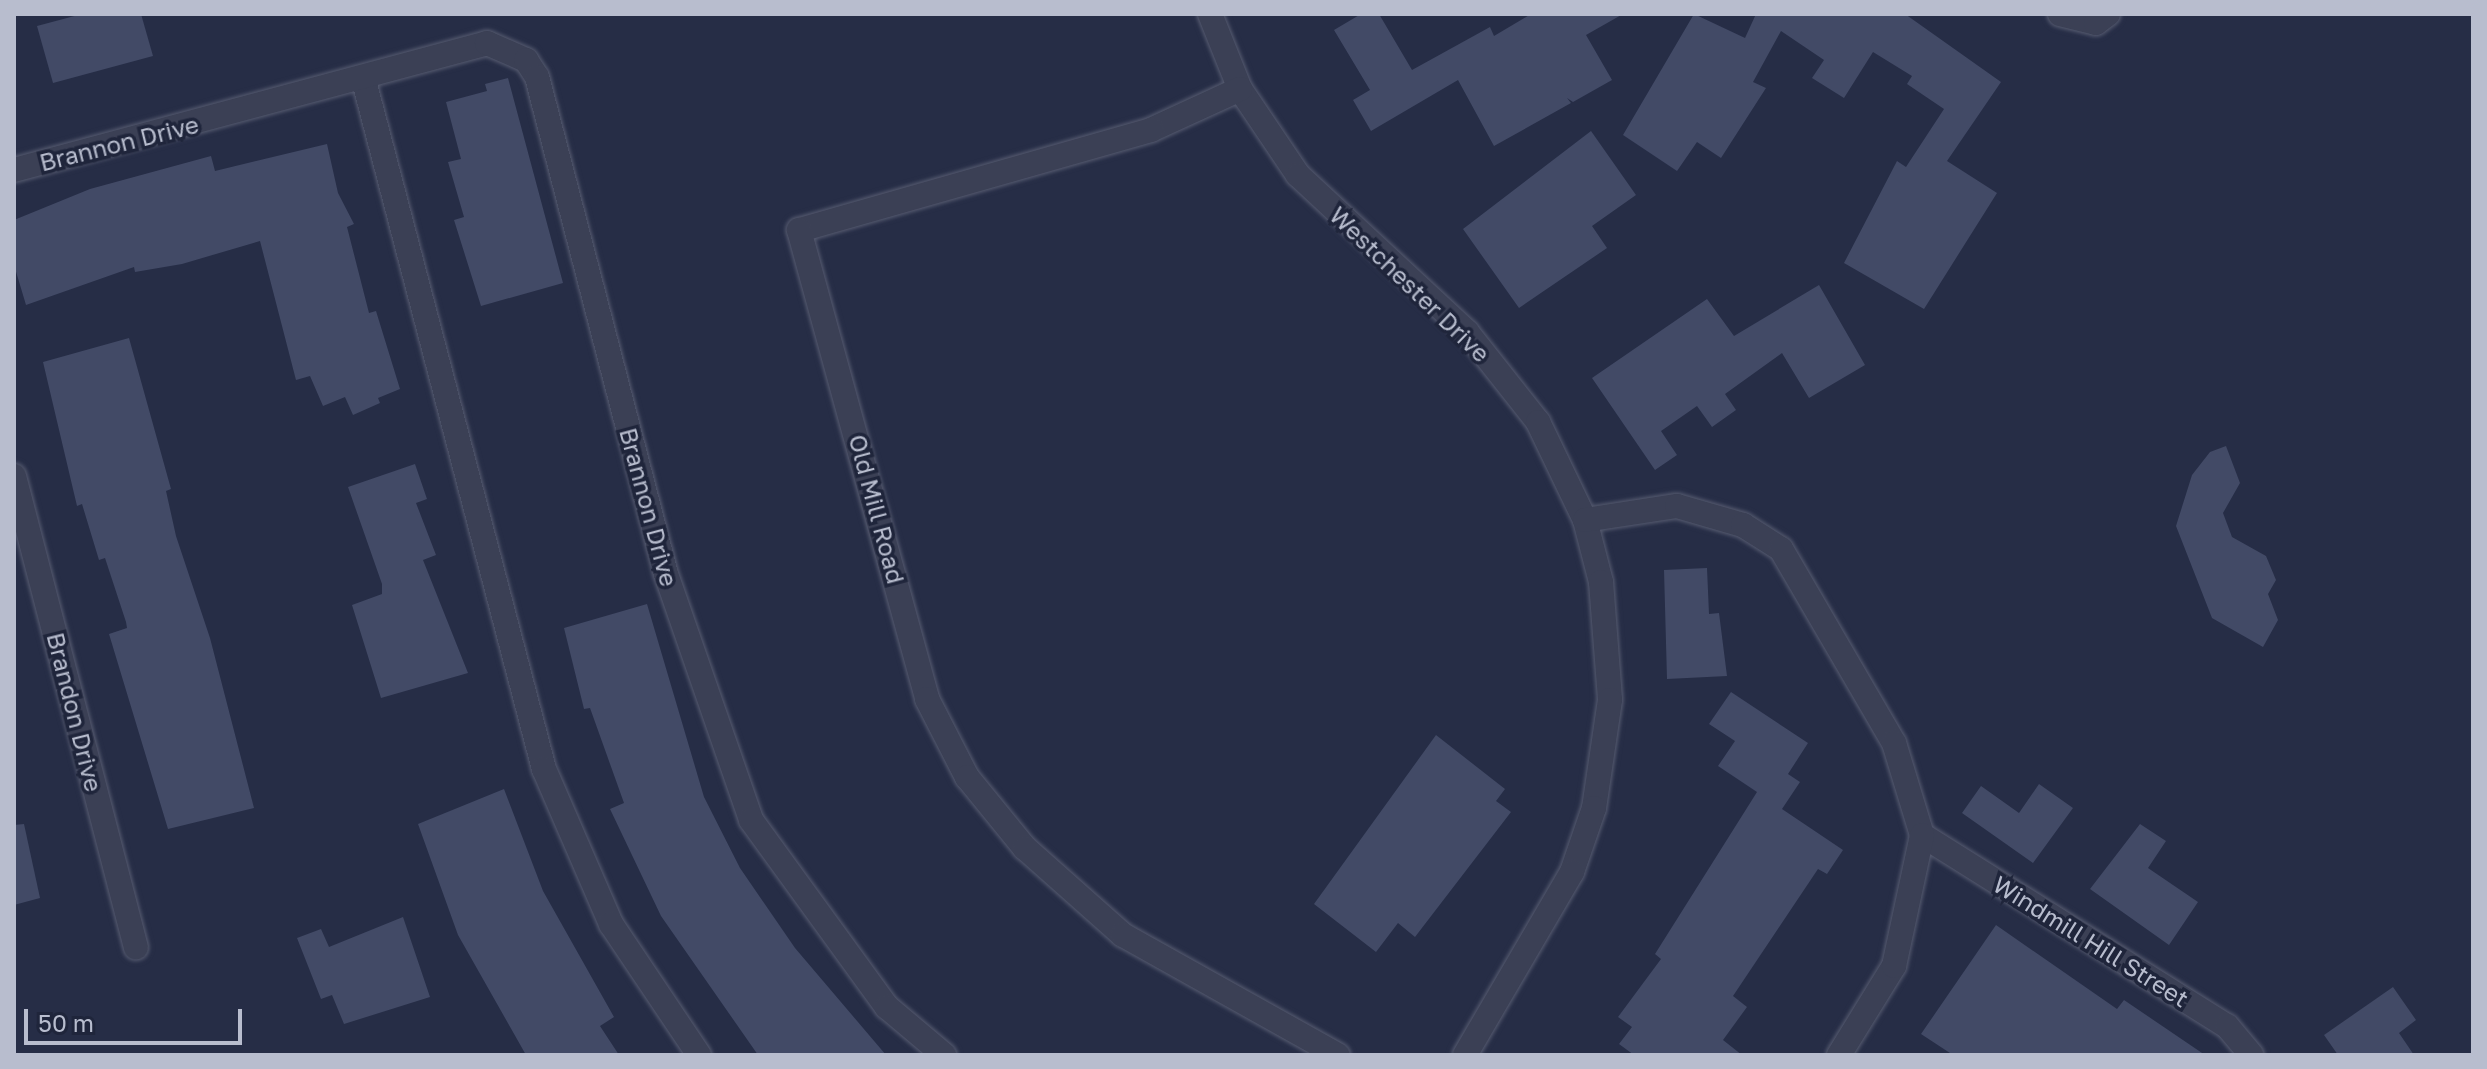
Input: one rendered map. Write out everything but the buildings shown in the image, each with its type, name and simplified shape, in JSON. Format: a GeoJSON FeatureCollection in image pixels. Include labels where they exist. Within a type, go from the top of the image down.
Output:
{"type":"FeatureCollection","features":[{"type":"Feature","properties":{"kind":"street","name":"Westchester Drive"},"geometry":{"type":"LineString","coordinates":[[1210,14],[1240,89],[1298,175],[1467,332],[1538,422],[1585,520],[1601,582],[1610,700],[1594,808],[1572,872],[1465,1055]]}},
{"type":"Feature","properties":{"kind":"street"},"geometry":{"type":"LineString","coordinates":[[2060,14],[2096,23],[2108,14]]}},
{"type":"Feature","properties":{"kind":"street","name":"Brannon Drive"},"geometry":{"type":"LineString","coordinates":[[14,170],[364,81],[487,43],[508,48],[537,77],[666,574],[751,820],[887,1007],[944,1055]]}},
{"type":"Feature","properties":{"kind":"street"},"geometry":{"type":"LineString","coordinates":[[364,81],[544,769],[611,924],[699,1055]]}},
{"type":"Feature","properties":{"kind":"street","name":"Old Mill Road"},"geometry":{"type":"LineString","coordinates":[[1240,89],[1151,130],[799,230],[927,699],[967,777],[1025,848],[1123,935],[1338,1055]]}},
{"type":"Feature","properties":{"kind":"street","name":"Brandon Drive"},"geometry":{"type":"LineString","coordinates":[[14,476],[136,947]]}},
{"type":"Feature","properties":{"kind":"street"},"geometry":{"type":"LineString","coordinates":[[1585,520],[1677,506],[1743,525],[1781,549],[1894,743],[1922,835],[1894,966],[1846,1053]]}},
{"type":"Feature","properties":{"kind":"street","name":"Windmill Hill Street"},"geometry":{"type":"LineString","coordinates":[[1922,835],[2227,1026],[2251,1055]]}}]}
